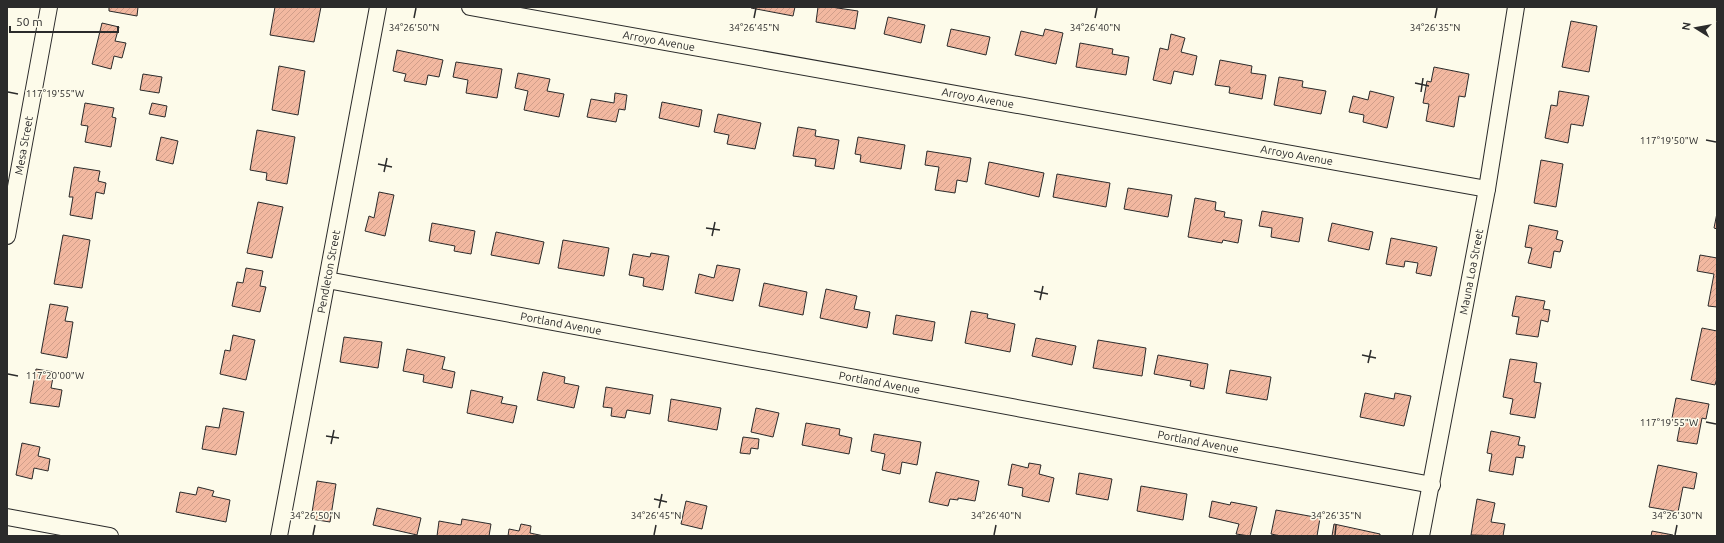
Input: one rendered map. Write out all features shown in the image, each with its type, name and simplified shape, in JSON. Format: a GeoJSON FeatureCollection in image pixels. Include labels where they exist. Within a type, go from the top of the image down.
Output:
{"type":"FeatureCollection","features":[{"type":"Feature","properties":{"kind":"street","name":"Mesa Street"},"geometry":{"type":"LineString","coordinates":[[7,236],[49,7]]}},
{"type":"Feature","properties":{"kind":"street","name":"Pendleton Street"},"geometry":{"type":"LineString","coordinates":[[279,536],[378,7]]}},
{"type":"Feature","properties":{"kind":"street","name":"Arroyo Avenue"},"geometry":{"type":"LineString","coordinates":[[470,7],[1487,189]]}},
{"type":"Feature","properties":{"kind":"street","name":"Mauna Loa Street"},"geometry":{"type":"LineString","coordinates":[[1421,536],[1432,485],[1487,189],[1516,7]]}},
{"type":"Feature","properties":{"kind":"street","name":"Portland Avenue"},"geometry":{"type":"LineString","coordinates":[[327,280],[1432,485]]}},
{"type":"Feature","properties":{"kind":"street"},"geometry":{"type":"LineString","coordinates":[[7,517],[110,536]]}},
{"type":"Feature","properties":{"kind":"building"},"geometry":{"type":"Polygon","coordinates":[[[109,7],[138,7],[137,16],[109,11],[109,7]]]}},
{"type":"Feature","properties":{"kind":"building"},"geometry":{"type":"Polygon","coordinates":[[[275,7],[321,7],[314,42],[270,35],[275,7]]]}},
{"type":"Feature","properties":{"kind":"building"},"geometry":{"type":"Polygon","coordinates":[[[751,7],[795,7],[793,16],[751,7]]]}},
{"type":"Feature","properties":{"kind":"building"},"geometry":{"type":"Polygon","coordinates":[[[818,7],[831,7],[858,11],[855,29],[816,22],[818,7]]]}},
{"type":"Feature","properties":{"kind":"building"},"geometry":{"type":"Polygon","coordinates":[[[888,17],[925,25],[921,43],[884,34],[888,17]]]}},
{"type":"Feature","properties":{"kind":"building"},"geometry":{"type":"Polygon","coordinates":[[[1571,21],[1597,26],[1589,72],[1562,67],[1571,21]]]}},
{"type":"Feature","properties":{"kind":"building"},"geometry":{"type":"Polygon","coordinates":[[[102,23],[119,27],[115,41],[126,43],[122,58],[114,56],[111,69],[92,64],[102,23]]]}},
{"type":"Feature","properties":{"kind":"building"},"geometry":{"type":"Polygon","coordinates":[[[951,29],[990,37],[986,55],[947,46],[951,29]]]}},
{"type":"Feature","properties":{"kind":"building"},"geometry":{"type":"Polygon","coordinates":[[[1045,29],[1063,33],[1056,64],[1015,55],[1021,31],[1043,36],[1045,29]]]}},
{"type":"Feature","properties":{"kind":"building"},"geometry":{"type":"Polygon","coordinates":[[[1171,34],[1185,38],[1181,52],[1197,56],[1193,75],[1174,71],[1171,84],[1153,80],[1160,48],[1168,50],[1171,34]]]}},
{"type":"Feature","properties":{"kind":"building"},"geometry":{"type":"Polygon","coordinates":[[[1080,43],[1113,49],[1112,54],[1129,57],[1126,75],[1076,67],[1080,43]]]}},
{"type":"Feature","properties":{"kind":"building"},"geometry":{"type":"Polygon","coordinates":[[[397,50],[443,60],[439,77],[428,75],[426,85],[404,81],[406,74],[393,71],[397,50]]]}},
{"type":"Feature","properties":{"kind":"building"},"geometry":{"type":"Polygon","coordinates":[[[1220,60],[1252,66],[1251,73],[1266,75],[1262,99],[1229,93],[1230,87],[1215,85],[1220,60]]]}},
{"type":"Feature","properties":{"kind":"building"},"geometry":{"type":"Polygon","coordinates":[[[456,62],[502,69],[497,98],[466,93],[468,80],[453,77],[456,62]]]}},
{"type":"Feature","properties":{"kind":"building"},"geometry":{"type":"Polygon","coordinates":[[[279,66],[305,71],[298,115],[272,110],[279,66]]]}},
{"type":"Feature","properties":{"kind":"building"},"geometry":{"type":"Polygon","coordinates":[[[1434,67],[1469,74],[1465,97],[1459,96],[1454,127],[1426,121],[1429,104],[1423,103],[1427,81],[1431,82],[1434,67]]]}},
{"type":"Feature","properties":{"kind":"building"},"geometry":{"type":"Polygon","coordinates":[[[518,73],[550,79],[547,91],[564,94],[559,117],[524,110],[528,91],[515,88],[518,73]]]}},
{"type":"Feature","properties":{"kind":"building"},"geometry":{"type":"Polygon","coordinates":[[[143,74],[162,77],[159,93],[140,90],[143,74]]]}},
{"type":"Feature","properties":{"kind":"building"},"geometry":{"type":"Polygon","coordinates":[[[1279,77],[1303,81],[1302,87],[1326,91],[1321,114],[1274,105],[1279,77]]]}},
{"type":"Feature","properties":{"kind":"building"},"geometry":{"type":"Polygon","coordinates":[[[1370,91],[1394,97],[1387,128],[1363,122],[1364,115],[1349,112],[1353,96],[1368,100],[1370,91]]]}},
{"type":"Feature","properties":{"kind":"building"},"geometry":{"type":"Polygon","coordinates":[[[1559,91],[1589,96],[1583,126],[1571,124],[1568,143],[1545,138],[1551,105],[1557,106],[1559,91]]]}},
{"type":"Feature","properties":{"kind":"building"},"geometry":{"type":"Polygon","coordinates":[[[615,93],[627,95],[625,110],[619,109],[616,122],[587,117],[591,99],[614,103],[615,93]]]}},
{"type":"Feature","properties":{"kind":"building"},"geometry":{"type":"Polygon","coordinates":[[[662,102],[702,110],[699,127],[659,118],[662,102]]]}},
{"type":"Feature","properties":{"kind":"building"},"geometry":{"type":"Polygon","coordinates":[[[85,103],[114,108],[112,117],[116,118],[111,147],[85,142],[88,126],[81,125],[85,103]]]}},
{"type":"Feature","properties":{"kind":"building"},"geometry":{"type":"Polygon","coordinates":[[[152,103],[167,106],[165,117],[149,114],[152,103]]]}},
{"type":"Feature","properties":{"kind":"building"},"geometry":{"type":"Polygon","coordinates":[[[718,114],[761,123],[755,149],[727,144],[729,135],[714,132],[718,114]]]}},
{"type":"Feature","properties":{"kind":"building"},"geometry":{"type":"Polygon","coordinates":[[[798,127],[816,130],[815,136],[839,140],[834,169],[815,166],[816,159],[793,156],[798,127]]]}},
{"type":"Feature","properties":{"kind":"building"},"geometry":{"type":"Polygon","coordinates":[[[257,130],[295,137],[287,184],[266,180],[267,173],[250,170],[257,130]]]}},
{"type":"Feature","properties":{"kind":"building"},"geometry":{"type":"Polygon","coordinates":[[[161,137],[178,141],[173,164],[156,160],[161,137]]]}},
{"type":"Feature","properties":{"kind":"building"},"geometry":{"type":"Polygon","coordinates":[[[858,137],[905,145],[901,169],[860,162],[861,155],[855,154],[858,137]]]}},
{"type":"Feature","properties":{"kind":"building"},"geometry":{"type":"Polygon","coordinates":[[[927,151],[971,158],[967,182],[957,180],[955,193],[935,190],[939,167],[925,165],[927,151]]]}},
{"type":"Feature","properties":{"kind":"building"},"geometry":{"type":"Polygon","coordinates":[[[1541,160],[1563,164],[1556,207],[1534,203],[1541,160]]]}},
{"type":"Feature","properties":{"kind":"building"},"geometry":{"type":"Polygon","coordinates":[[[989,162],[1044,173],[1039,197],[985,184],[989,162]]]}},
{"type":"Feature","properties":{"kind":"building"},"geometry":{"type":"Polygon","coordinates":[[[74,167],[100,171],[98,181],[106,183],[104,194],[96,192],[92,219],[70,215],[73,197],[69,197],[74,167]]]}},
{"type":"Feature","properties":{"kind":"building"},"geometry":{"type":"Polygon","coordinates":[[[1057,174],[1110,183],[1106,207],[1053,197],[1057,174]]]}},
{"type":"Feature","properties":{"kind":"building"},"geometry":{"type":"Polygon","coordinates":[[[1128,188],[1172,195],[1168,217],[1124,209],[1128,188]]]}},
{"type":"Feature","properties":{"kind":"building"},"geometry":{"type":"Polygon","coordinates":[[[379,192],[394,195],[385,236],[365,231],[369,216],[374,218],[379,192]]]}},
{"type":"Feature","properties":{"kind":"building"},"geometry":{"type":"Polygon","coordinates":[[[1195,198],[1216,202],[1215,210],[1225,212],[1224,217],[1242,220],[1238,243],[1223,240],[1222,243],[1188,237],[1195,198]]]}},
{"type":"Feature","properties":{"kind":"building"},"geometry":{"type":"Polygon","coordinates":[[[258,202],[283,207],[272,258],[247,253],[258,202]]]}},
{"type":"Feature","properties":{"kind":"building"},"geometry":{"type":"Polygon","coordinates":[[[1262,211],[1303,218],[1299,242],[1271,237],[1272,228],[1259,226],[1262,211]]]}},
{"type":"Feature","properties":{"kind":"building"},"geometry":{"type":"Polygon","coordinates":[[[1717,213],[1717,229],[1714,228],[1717,213]]]}},
{"type":"Feature","properties":{"kind":"building"},"geometry":{"type":"Polygon","coordinates":[[[432,223],[475,231],[471,254],[454,251],[455,246],[429,241],[432,223]]]}},
{"type":"Feature","properties":{"kind":"building"},"geometry":{"type":"Polygon","coordinates":[[[1332,223],[1373,232],[1369,250],[1328,241],[1332,223]]]}},
{"type":"Feature","properties":{"kind":"building"},"geometry":{"type":"Polygon","coordinates":[[[1529,225],[1558,231],[1556,239],[1563,241],[1560,252],[1554,251],[1551,268],[1528,263],[1532,248],[1525,247],[1529,225]]]}},
{"type":"Feature","properties":{"kind":"building"},"geometry":{"type":"Polygon","coordinates":[[[496,232],[544,242],[539,264],[491,255],[496,232]]]}},
{"type":"Feature","properties":{"kind":"building"},"geometry":{"type":"Polygon","coordinates":[[[63,235],[90,240],[82,288],[54,284],[63,235]]]}},
{"type":"Feature","properties":{"kind":"building"},"geometry":{"type":"Polygon","coordinates":[[[1391,238],[1437,247],[1431,276],[1416,273],[1418,263],[1405,261],[1404,267],[1386,264],[1391,238]]]}},
{"type":"Feature","properties":{"kind":"building"},"geometry":{"type":"Polygon","coordinates":[[[563,240],[609,248],[604,276],[558,268],[563,240]]]}},
{"type":"Feature","properties":{"kind":"building"},"geometry":{"type":"Polygon","coordinates":[[[651,253],[669,256],[663,290],[643,286],[644,278],[629,275],[633,254],[650,257],[651,253]]]}},
{"type":"Feature","properties":{"kind":"building"},"geometry":{"type":"Polygon","coordinates":[[[1700,255],[1717,258],[1717,307],[1708,306],[1714,274],[1697,271],[1700,255]]]}},
{"type":"Feature","properties":{"kind":"building"},"geometry":{"type":"Polygon","coordinates":[[[717,265],[740,269],[733,301],[695,293],[699,274],[714,278],[717,265]]]}},
{"type":"Feature","properties":{"kind":"building"},"geometry":{"type":"Polygon","coordinates":[[[246,268],[263,271],[260,286],[266,287],[260,312],[232,306],[237,282],[243,283],[246,268]]]}},
{"type":"Feature","properties":{"kind":"building"},"geometry":{"type":"Polygon","coordinates":[[[764,283],[807,292],[803,315],[759,306],[764,283]]]}},
{"type":"Feature","properties":{"kind":"building"},"geometry":{"type":"Polygon","coordinates":[[[826,289],[857,296],[854,309],[870,312],[867,328],[820,318],[826,289]]]}},
{"type":"Feature","properties":{"kind":"building"},"geometry":{"type":"Polygon","coordinates":[[[1516,296],[1545,301],[1543,309],[1550,310],[1548,322],[1541,320],[1538,337],[1516,334],[1519,317],[1512,316],[1516,296]]]}},
{"type":"Feature","properties":{"kind":"building"},"geometry":{"type":"Polygon","coordinates":[[[50,304],[68,307],[65,321],[73,322],[67,358],[41,353],[50,304]]]}},
{"type":"Feature","properties":{"kind":"building"},"geometry":{"type":"Polygon","coordinates":[[[971,311],[988,314],[987,318],[1015,324],[1010,352],[965,343],[971,311]]]}},
{"type":"Feature","properties":{"kind":"building"},"geometry":{"type":"Polygon","coordinates":[[[896,315],[935,322],[932,341],[893,334],[896,315]]]}},
{"type":"Feature","properties":{"kind":"building"},"geometry":{"type":"Polygon","coordinates":[[[1702,328],[1717,331],[1717,378],[1715,385],[1691,380],[1702,328]]]}},
{"type":"Feature","properties":{"kind":"building"},"geometry":{"type":"Polygon","coordinates":[[[233,335],[255,340],[246,380],[220,374],[225,350],[230,351],[233,335]]]}},
{"type":"Feature","properties":{"kind":"building"},"geometry":{"type":"Polygon","coordinates":[[[344,337],[382,342],[378,368],[340,362],[344,337]]]}},
{"type":"Feature","properties":{"kind":"building"},"geometry":{"type":"Polygon","coordinates":[[[1036,338],[1076,346],[1072,365],[1032,356],[1036,338]]]}},
{"type":"Feature","properties":{"kind":"building"},"geometry":{"type":"Polygon","coordinates":[[[1098,340],[1146,348],[1142,376],[1093,368],[1098,340]]]}},
{"type":"Feature","properties":{"kind":"building"},"geometry":{"type":"Polygon","coordinates":[[[407,349],[445,357],[442,369],[455,372],[452,388],[423,382],[424,375],[403,371],[407,349]]]}},
{"type":"Feature","properties":{"kind":"building"},"geometry":{"type":"Polygon","coordinates":[[[1158,355],[1208,364],[1204,389],[1190,386],[1191,381],[1154,374],[1158,355]]]}},
{"type":"Feature","properties":{"kind":"building"},"geometry":{"type":"Polygon","coordinates":[[[1510,359],[1537,363],[1534,382],[1541,383],[1535,418],[1510,414],[1513,399],[1503,397],[1510,359]]]}},
{"type":"Feature","properties":{"kind":"building"},"geometry":{"type":"Polygon","coordinates":[[[36,369],[54,372],[51,388],[62,390],[59,407],[30,403],[36,369]]]}},
{"type":"Feature","properties":{"kind":"building"},"geometry":{"type":"Polygon","coordinates":[[[1230,370],[1271,377],[1267,400],[1226,393],[1230,370]]]}},
{"type":"Feature","properties":{"kind":"building"},"geometry":{"type":"Polygon","coordinates":[[[543,372],[565,377],[564,383],[579,386],[574,408],[537,400],[543,372]]]}},
{"type":"Feature","properties":{"kind":"building"},"geometry":{"type":"Polygon","coordinates":[[[606,387],[653,395],[650,414],[627,410],[625,418],[611,416],[612,408],[603,407],[606,387]]]}},
{"type":"Feature","properties":{"kind":"building"},"geometry":{"type":"Polygon","coordinates":[[[471,390],[503,397],[501,403],[517,406],[513,423],[467,413],[471,390]]]}},
{"type":"Feature","properties":{"kind":"building"},"geometry":{"type":"Polygon","coordinates":[[[1365,393],[1394,399],[1395,393],[1411,396],[1404,426],[1360,417],[1365,393]]]}},
{"type":"Feature","properties":{"kind":"building"},"geometry":{"type":"Polygon","coordinates":[[[1676,398],[1709,404],[1706,419],[1702,418],[1697,444],[1677,441],[1681,420],[1672,418],[1676,398]]]}},
{"type":"Feature","properties":{"kind":"building"},"geometry":{"type":"Polygon","coordinates":[[[671,399],[721,408],[717,430],[668,421],[671,399]]]}},
{"type":"Feature","properties":{"kind":"building"},"geometry":{"type":"Polygon","coordinates":[[[223,408],[244,412],[236,455],[202,449],[206,426],[219,428],[223,408]]]}},
{"type":"Feature","properties":{"kind":"building"},"geometry":{"type":"Polygon","coordinates":[[[756,408],[779,413],[773,437],[751,432],[756,408]]]}},
{"type":"Feature","properties":{"kind":"building"},"geometry":{"type":"Polygon","coordinates":[[[806,423],[840,429],[839,435],[852,438],[849,454],[802,445],[806,423]]]}},
{"type":"Feature","properties":{"kind":"building"},"geometry":{"type":"Polygon","coordinates":[[[1491,431],[1520,437],[1518,445],[1525,446],[1523,458],[1516,457],[1513,475],[1489,471],[1492,454],[1487,453],[1491,431]]]}},
{"type":"Feature","properties":{"kind":"building"},"geometry":{"type":"Polygon","coordinates":[[[874,434],[921,442],[917,465],[902,462],[900,474],[882,470],[885,454],[871,451],[874,434]]]}},
{"type":"Feature","properties":{"kind":"building"},"geometry":{"type":"Polygon","coordinates":[[[743,437],[759,439],[758,449],[751,448],[750,454],[740,453],[743,437]]]}},
{"type":"Feature","properties":{"kind":"building"},"geometry":{"type":"Polygon","coordinates":[[[22,443],[40,447],[38,456],[50,459],[48,471],[34,468],[32,479],[16,475],[22,443]]]}},
{"type":"Feature","properties":{"kind":"building"},"geometry":{"type":"Polygon","coordinates":[[[1029,463],[1041,465],[1039,474],[1054,478],[1049,502],[1022,496],[1023,488],[1008,485],[1012,464],[1028,468],[1029,463]]]}},
{"type":"Feature","properties":{"kind":"building"},"geometry":{"type":"Polygon","coordinates":[[[1658,465],[1697,473],[1694,489],[1683,487],[1678,512],[1649,507],[1658,465]]]}},
{"type":"Feature","properties":{"kind":"building"},"geometry":{"type":"Polygon","coordinates":[[[936,472],[979,481],[975,501],[958,498],[958,500],[950,499],[948,506],[929,502],[936,472]]]}},
{"type":"Feature","properties":{"kind":"building"},"geometry":{"type":"Polygon","coordinates":[[[1079,473],[1112,479],[1108,500],[1076,494],[1079,473]]]}},
{"type":"Feature","properties":{"kind":"building"},"geometry":{"type":"Polygon","coordinates":[[[317,481],[336,484],[330,522],[311,519],[317,481]]]}},
{"type":"Feature","properties":{"kind":"building"},"geometry":{"type":"Polygon","coordinates":[[[1141,486],[1187,494],[1183,520],[1137,511],[1141,486]]]}},
{"type":"Feature","properties":{"kind":"building"},"geometry":{"type":"Polygon","coordinates":[[[198,487],[214,491],[212,496],[230,500],[226,522],[176,512],[180,492],[196,495],[198,487]]]}},
{"type":"Feature","properties":{"kind":"building"},"geometry":{"type":"Polygon","coordinates":[[[1477,499],[1495,503],[1491,522],[1505,524],[1503,536],[1471,535],[1477,499]]]}},
{"type":"Feature","properties":{"kind":"building"},"geometry":{"type":"Polygon","coordinates":[[[686,501],[707,506],[702,529],[681,524],[686,501]]]}},
{"type":"Feature","properties":{"kind":"building"},"geometry":{"type":"Polygon","coordinates":[[[1212,501],[1230,505],[1231,502],[1257,507],[1250,536],[1236,534],[1239,524],[1209,517],[1212,501]]]}},
{"type":"Feature","properties":{"kind":"building"},"geometry":{"type":"Polygon","coordinates":[[[377,508],[421,518],[417,535],[373,525],[377,508]]]}},
{"type":"Feature","properties":{"kind":"building"},"geometry":{"type":"Polygon","coordinates":[[[1276,510],[1320,518],[1317,536],[1281,536],[1271,534],[1276,510]]]}},
{"type":"Feature","properties":{"kind":"building"},"geometry":{"type":"Polygon","coordinates":[[[462,519],[491,524],[489,536],[437,536],[439,521],[461,525],[462,519]]]}},
{"type":"Feature","properties":{"kind":"building"},"geometry":{"type":"Polygon","coordinates":[[[521,524],[531,526],[530,533],[544,536],[508,536],[509,529],[519,531],[521,524]]]}},
{"type":"Feature","properties":{"kind":"building"},"geometry":{"type":"Polygon","coordinates":[[[1334,524],[1380,534],[1380,536],[1332,536],[1334,524]]]}},
{"type":"Feature","properties":{"kind":"building"},"geometry":{"type":"Polygon","coordinates":[[[1652,531],[1673,535],[1651,536],[1652,531]]]}}]}
